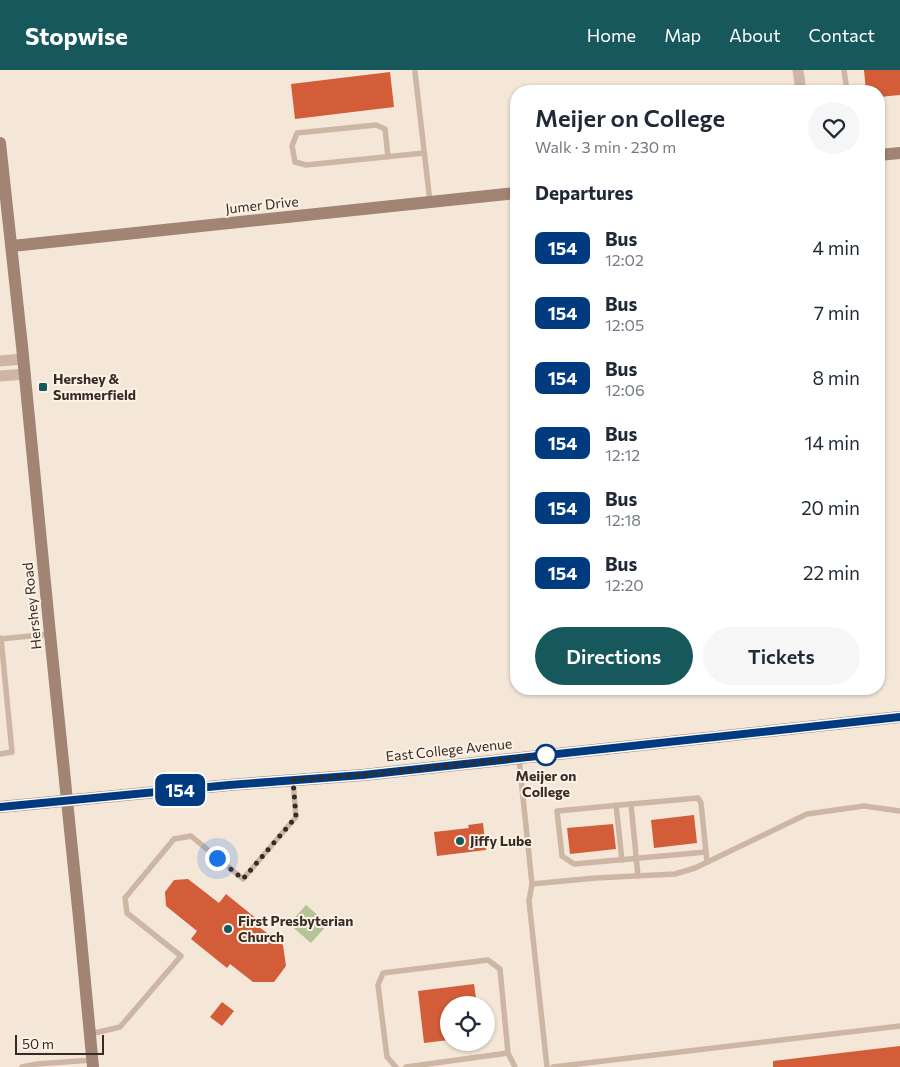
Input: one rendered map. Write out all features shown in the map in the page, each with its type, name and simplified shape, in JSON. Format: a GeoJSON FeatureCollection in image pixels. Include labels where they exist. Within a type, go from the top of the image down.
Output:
{"type":"FeatureCollection","features":[{"type":"Feature","properties":{"kind":"main road","name":"Hershey Road"},"geometry":{"type":"LineString","coordinates":[[0,142],[25,374],[93,1063]]}},
{"type":"Feature","properties":{"kind":"main road"},"geometry":{"type":"LineString","coordinates":[[885,154],[900,153]]}},
{"type":"Feature","properties":{"kind":"main road","name":"Jumer Drive"},"geometry":{"type":"LineString","coordinates":[[12,246],[510,194]]}},
{"type":"Feature","properties":{"kind":"main road","name":"East College Avenue"},"geometry":{"type":"LineString","coordinates":[[0,807],[229,785],[363,775],[900,717]]}},
{"type":"Feature","properties":{"kind":"street"},"geometry":{"type":"LineString","coordinates":[[798,70],[800,85]]}},
{"type":"Feature","properties":{"kind":"street"},"geometry":{"type":"LineString","coordinates":[[0,361],[23,359]]}},
{"type":"Feature","properties":{"kind":"street"},"geometry":{"type":"LineString","coordinates":[[0,376],[25,374]]}},
{"type":"Feature","properties":{"kind":"lane"},"geometry":{"type":"LineString","coordinates":[[844,70],[846,85]]}},
{"type":"Feature","properties":{"kind":"lane"},"geometry":{"type":"LineString","coordinates":[[415,72],[430,202]]}},
{"type":"Feature","properties":{"kind":"lane"},"geometry":{"type":"LineString","coordinates":[[388,156],[386,129],[376,125],[296,132],[292,146],[295,162],[306,165],[424,153]]}},
{"type":"Feature","properties":{"kind":"lane"},"geometry":{"type":"LineString","coordinates":[[0,754],[12,752],[1,639],[50,634]]}},
{"type":"Feature","properties":{"kind":"lane"},"geometry":{"type":"LineString","coordinates":[[519,758],[532,884],[529,901],[547,1067]]}},
{"type":"Feature","properties":{"kind":"lane"},"geometry":{"type":"LineString","coordinates":[[90,1034],[120,1027],[182,956],[127,913],[125,898],[174,839],[191,836],[243,879],[296,817],[293,780]]}},
{"type":"Feature","properties":{"kind":"lane"},"geometry":{"type":"LineString","coordinates":[[706,852],[574,864],[562,856],[557,811],[698,798],[701,803],[706,852],[707,862]]}},
{"type":"Feature","properties":{"kind":"lane"},"geometry":{"type":"LineString","coordinates":[[631,804],[638,876]]}},
{"type":"Feature","properties":{"kind":"lane"},"geometry":{"type":"LineString","coordinates":[[616,805],[622,860]]}},
{"type":"Feature","properties":{"kind":"lane"},"geometry":{"type":"LineString","coordinates":[[532,884],[595,878],[676,874],[695,868],[807,814],[864,806],[900,811]]}},
{"type":"Feature","properties":{"kind":"lane"},"geometry":{"type":"LineString","coordinates":[[396,1067],[387,1057],[378,985],[384,973],[488,960],[500,969],[508,1053],[515,1067]]}},
{"type":"Feature","properties":{"kind":"lane"},"geometry":{"type":"LineString","coordinates":[[553,1067],[594,1065],[900,1026]]}},
{"type":"Feature","properties":{"kind":"lane"},"geometry":{"type":"LineString","coordinates":[[406,1067],[508,1053]]}},
{"type":"Feature","properties":{"kind":"lane"},"geometry":{"type":"LineString","coordinates":[[22,1067],[37,1064],[93,1063]]}},
{"type":"Feature","properties":{"kind":"green space"},"geometry":{"type":"Polygon","coordinates":[[[306,905],[328,924],[311,943],[289,924],[306,905]]]}},
{"type":"Feature","properties":{"kind":"building"},"geometry":{"type":"Polygon","coordinates":[[[864,70],[900,70],[900,95],[885,96],[885,85],[865,85],[864,70]]]}},
{"type":"Feature","properties":{"kind":"building"},"geometry":{"type":"Polygon","coordinates":[[[390,72],[394,107],[295,119],[291,84],[390,72]]]}},
{"type":"Feature","properties":{"kind":"building"},"geometry":{"type":"Polygon","coordinates":[[[694,815],[697,843],[654,848],[651,820],[694,815]]]}},
{"type":"Feature","properties":{"kind":"building","name":"Jiffy Lube"},"geometry":{"type":"Polygon","coordinates":[[[483,823],[486,850],[437,856],[434,832],[469,828],[468,825],[483,823]]]}},
{"type":"Feature","properties":{"kind":"building"},"geometry":{"type":"Polygon","coordinates":[[[613,824],[616,849],[570,854],[567,828],[613,824]]]}},
{"type":"Feature","properties":{"kind":"building","name":"First Presbyterian Church"},"geometry":{"type":"Polygon","coordinates":[[[188,879],[219,903],[226,894],[262,923],[259,927],[283,945],[286,966],[274,982],[253,982],[230,964],[227,968],[191,939],[197,931],[166,906],[165,892],[174,880],[188,879]]]}},
{"type":"Feature","properties":{"kind":"building"},"geometry":{"type":"Polygon","coordinates":[[[474,984],[476,996],[440,996],[440,1041],[424,1043],[418,991],[474,984]]]}},
{"type":"Feature","properties":{"kind":"building"},"geometry":{"type":"Polygon","coordinates":[[[222,1002],[234,1011],[222,1026],[210,1017],[222,1002]]]}},
{"type":"Feature","properties":{"kind":"building"},"geometry":{"type":"Polygon","coordinates":[[[900,1046],[900,1067],[773,1067],[773,1061],[900,1046]]]}},
{"type":"Feature","properties":{"kind":"bus line","name":"154"},"geometry":{"type":"LineString","coordinates":[[0,807],[229,785],[363,775],[900,717]]}},
{"type":"Feature","properties":{"kind":"place","name":"Hershey & Summerfield"},"geometry":{"type":"Point","coordinates":[43,387]}},
{"type":"Feature","properties":{"kind":"place","name":"Meijer on College"},"geometry":{"type":"Point","coordinates":[546,755]}},
{"type":"Feature","properties":{"kind":"place","name":"Jiffy Lube"},"geometry":{"type":"Point","coordinates":[460,841]}},
{"type":"Feature","properties":{"kind":"place","name":"First Presbyterian Church"},"geometry":{"type":"Point","coordinates":[228,929]}},
{"type":"Feature","properties":{"kind":"route"},"geometry":{"type":"LineString","coordinates":[[217,858],[243,879],[296,817],[293,780],[363,775],[546,755]]}}]}
